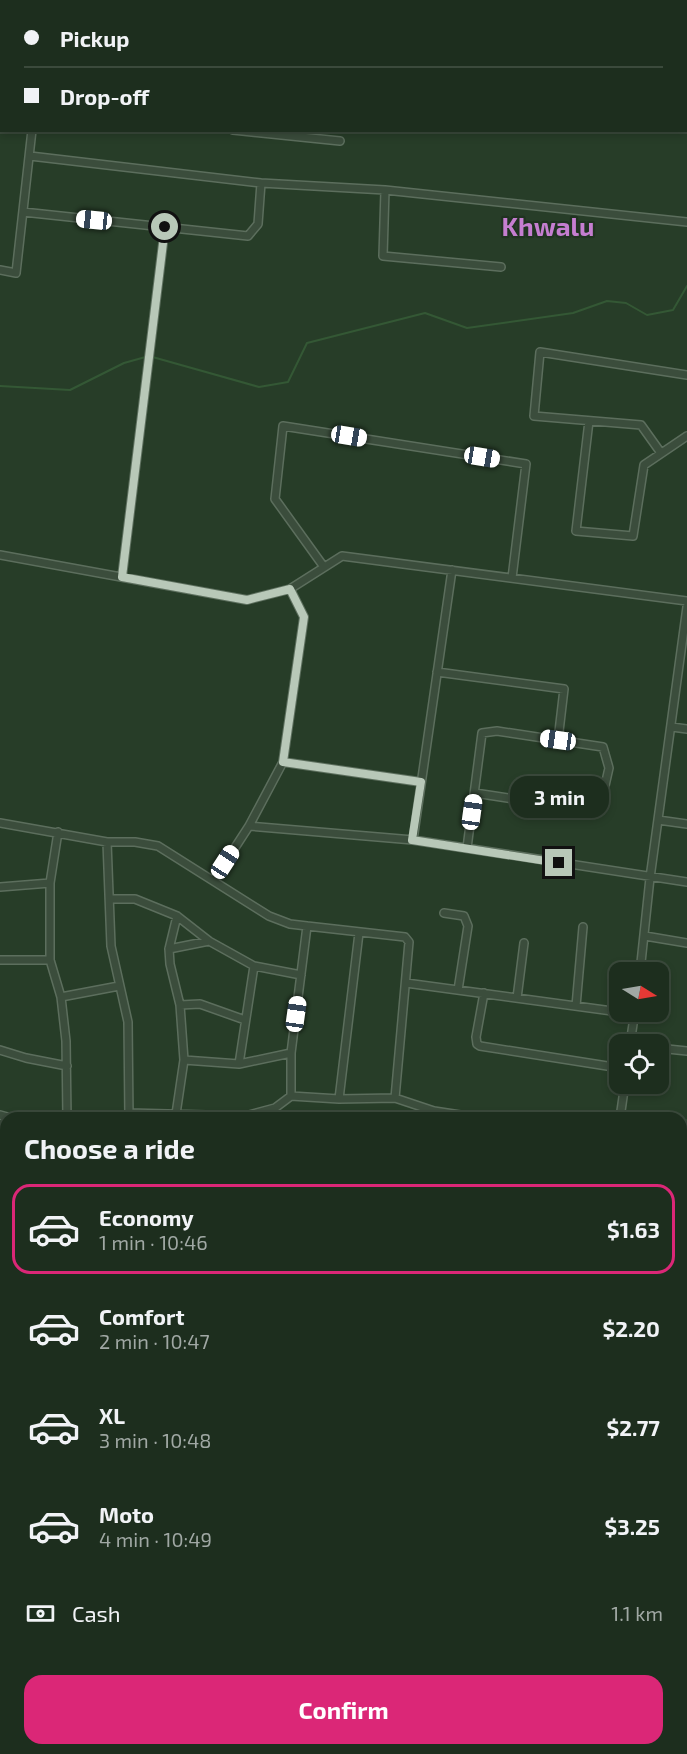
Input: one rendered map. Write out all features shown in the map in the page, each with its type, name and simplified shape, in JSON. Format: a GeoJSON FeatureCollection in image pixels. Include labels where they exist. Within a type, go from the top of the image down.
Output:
{"type":"FeatureCollection","features":[{"type":"Feature","properties":{"kind":"street"},"geometry":{"type":"LineString","coordinates":[[0,270],[16,273],[32,132]]}},
{"type":"Feature","properties":{"kind":"street"},"geometry":{"type":"LineString","coordinates":[[252,132],[340,141]]}},
{"type":"Feature","properties":{"kind":"street"},"geometry":{"type":"LineString","coordinates":[[30,156],[261,183],[385,190],[687,222]]}},
{"type":"Feature","properties":{"kind":"street"},"geometry":{"type":"LineString","coordinates":[[23,212],[248,236],[258,224],[261,183]]}},
{"type":"Feature","properties":{"kind":"street"},"geometry":{"type":"LineString","coordinates":[[385,190],[383,256],[501,267]]}},
{"type":"Feature","properties":{"kind":"street"},"geometry":{"type":"LineString","coordinates":[[122,577],[165,227]]}},
{"type":"Feature","properties":{"kind":"street"},"geometry":{"type":"LineString","coordinates":[[661,453],[641,425],[534,416],[540,352],[687,375]]}},
{"type":"Feature","properties":{"kind":"street"},"geometry":{"type":"LineString","coordinates":[[589,421],[576,531],[633,536],[644,465],[687,436]]}},
{"type":"Feature","properties":{"kind":"street"},"geometry":{"type":"LineString","coordinates":[[324,567],[275,499],[283,426],[526,464],[512,578]]}},
{"type":"Feature","properties":{"kind":"street"},"geometry":{"type":"LineString","coordinates":[[0,555],[247,600],[290,589],[342,556],[687,601]]}},
{"type":"Feature","properties":{"kind":"street"},"geometry":{"type":"LineString","coordinates":[[412,840],[452,570]]}},
{"type":"Feature","properties":{"kind":"street"},"geometry":{"type":"LineString","coordinates":[[214,880],[249,826],[283,762],[304,617],[290,589]]}},
{"type":"Feature","properties":{"kind":"street"},"geometry":{"type":"LineString","coordinates":[[641,962],[658,820],[683,670],[687,608]]}},
{"type":"Feature","properties":{"kind":"street"},"geometry":{"type":"LineString","coordinates":[[437,672],[564,688],[558,740]]}},
{"type":"Feature","properties":{"kind":"street"},"geometry":{"type":"LineString","coordinates":[[672,727],[687,729]]}},
{"type":"Feature","properties":{"kind":"street"},"geometry":{"type":"LineString","coordinates":[[467,848],[482,733],[497,731],[603,747],[609,768],[599,812],[475,793]]}},
{"type":"Feature","properties":{"kind":"street"},"geometry":{"type":"LineString","coordinates":[[283,762],[421,782]]}},
{"type":"Feature","properties":{"kind":"street"},"geometry":{"type":"LineString","coordinates":[[658,820],[687,824]]}},
{"type":"Feature","properties":{"kind":"street"},"geometry":{"type":"LineString","coordinates":[[0,823],[107,842],[135,842],[158,846],[269,916],[290,924],[407,939],[409,947],[395,1098]]}},
{"type":"Feature","properties":{"kind":"street"},"geometry":{"type":"LineString","coordinates":[[249,826],[412,840],[687,882]]}},
{"type":"Feature","properties":{"kind":"street"},"geometry":{"type":"LineString","coordinates":[[58,832],[50,883],[50,960],[61,997],[66,1041],[67,1112]]}},
{"type":"Feature","properties":{"kind":"street"},"geometry":{"type":"LineString","coordinates":[[107,842],[111,946],[129,1022],[129,1112]]}},
{"type":"Feature","properties":{"kind":"street"},"geometry":{"type":"LineString","coordinates":[[0,887],[50,883]]}},
{"type":"Feature","properties":{"kind":"street"},"geometry":{"type":"LineString","coordinates":[[110,899],[135,899],[177,916],[209,941],[254,966],[301,975]]}},
{"type":"Feature","properties":{"kind":"street"},"geometry":{"type":"LineString","coordinates":[[444,913],[464,916],[468,926],[458,990]]}},
{"type":"Feature","properties":{"kind":"street"},"geometry":{"type":"LineString","coordinates":[[176,1112],[183,1060],[180,1005],[170,964],[169,949],[177,916]]}},
{"type":"Feature","properties":{"kind":"street"},"geometry":{"type":"LineString","coordinates":[[291,1095],[291,1053],[307,926]]}},
{"type":"Feature","properties":{"kind":"street"},"geometry":{"type":"LineString","coordinates":[[576,1006],[583,927]]}},
{"type":"Feature","properties":{"kind":"street"},"geometry":{"type":"LineString","coordinates":[[339,1098],[359,933]]}},
{"type":"Feature","properties":{"kind":"street"},"geometry":{"type":"LineString","coordinates":[[645,936],[687,943]]}},
{"type":"Feature","properties":{"kind":"street"},"geometry":{"type":"LineString","coordinates":[[169,949],[209,941]]}},
{"type":"Feature","properties":{"kind":"street"},"geometry":{"type":"LineString","coordinates":[[517,998],[524,943]]}},
{"type":"Feature","properties":{"kind":"street"},"geometry":{"type":"LineString","coordinates":[[0,960],[50,960]]}},
{"type":"Feature","properties":{"kind":"street"},"geometry":{"type":"LineString","coordinates":[[239,1064],[254,966]]}},
{"type":"Feature","properties":{"kind":"street"},"geometry":{"type":"LineString","coordinates":[[406,983],[609,1009]]}},
{"type":"Feature","properties":{"kind":"street"},"geometry":{"type":"LineString","coordinates":[[61,997],[119,986]]}},
{"type":"Feature","properties":{"kind":"street"},"geometry":{"type":"LineString","coordinates":[[484,993],[476,1037],[477,1044],[480,1046],[609,1066]]}},
{"type":"Feature","properties":{"kind":"street"},"geometry":{"type":"LineString","coordinates":[[180,1005],[200,1004],[245,1020]]}},
{"type":"Feature","properties":{"kind":"street"},"geometry":{"type":"LineString","coordinates":[[669,1049],[687,1052]]}},
{"type":"Feature","properties":{"kind":"street"},"geometry":{"type":"LineString","coordinates":[[0,1050],[67,1066]]}},
{"type":"Feature","properties":{"kind":"street"},"geometry":{"type":"LineString","coordinates":[[183,1060],[239,1064],[291,1053]]}},
{"type":"Feature","properties":{"kind":"street"},"geometry":{"type":"LineString","coordinates":[[621,1112],[623,1094]]}},
{"type":"Feature","properties":{"kind":"street"},"geometry":{"type":"LineString","coordinates":[[260,1112],[275,1108],[291,1095],[395,1098],[441,1112]]}},
{"type":"Feature","properties":{"kind":"waterway"},"geometry":{"type":"LineString","coordinates":[[0,386],[70,390],[124,363],[149,356],[259,387],[288,382],[307,343],[425,313],[467,328],[573,313],[607,301],[626,303],[647,315],[673,310],[687,286]]}},
{"type":"Feature","properties":{"kind":"district","name":"Khwalu"},"geometry":{"type":"Point","coordinates":[548,227]}},
{"type":"Feature","properties":{"kind":"route"},"geometry":{"type":"LineString","coordinates":[[165,227],[122,577],[247,600],[290,589],[304,617],[283,762],[421,782],[412,840],[559,863]]}}]}
